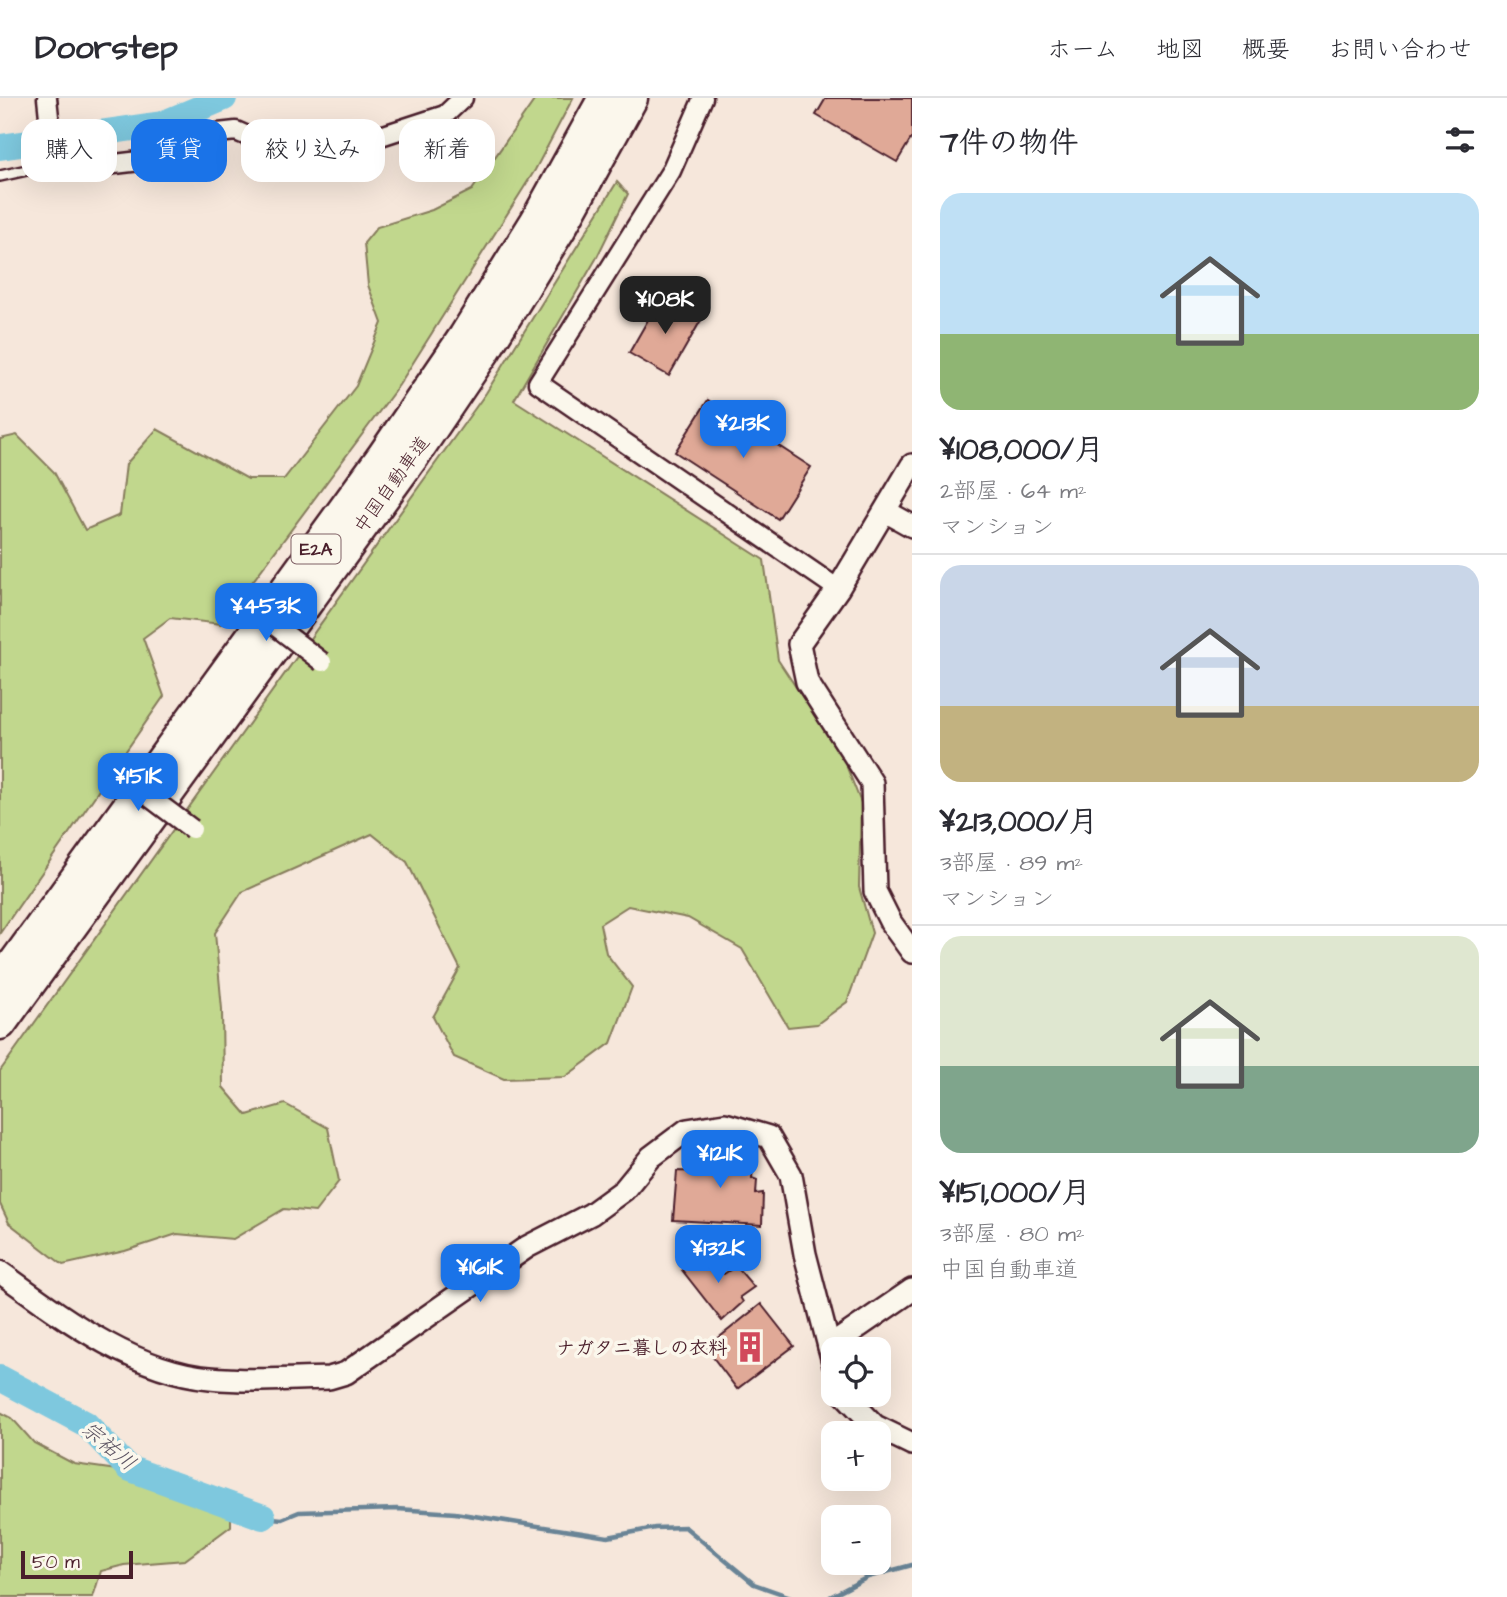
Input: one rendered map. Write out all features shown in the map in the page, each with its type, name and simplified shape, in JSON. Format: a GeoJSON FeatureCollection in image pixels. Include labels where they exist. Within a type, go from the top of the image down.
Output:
{"type":"FeatureCollection","features":[{"type":"Feature","properties":{"kind":"highway","name":"中国自動車道"},"geometry":{"type":"LineString","coordinates":[[0,984],[383,457],[465,337],[537,221],[605,98]]}},
{"type":"Feature","properties":{"kind":"highway","name":"中国自動車道"},"geometry":{"type":"LineString","coordinates":[[0,1023],[414,454],[483,352],[559,229],[631,98]]}},
{"type":"Feature","properties":{"kind":"street"},"geometry":{"type":"LineString","coordinates":[[47,98],[49,119]]}},
{"type":"Feature","properties":{"kind":"street"},"geometry":{"type":"LineString","coordinates":[[117,164],[140,161],[187,147],[218,133],[236,131],[284,152],[346,147],[445,115],[463,98]]}},
{"type":"Feature","properties":{"kind":"street"},"geometry":{"type":"LineString","coordinates":[[704,98],[671,171],[538,383],[838,589]]}},
{"type":"Feature","properties":{"kind":"street"},"geometry":{"type":"LineString","coordinates":[[912,465],[838,589],[799,644],[807,681],[872,783],[875,891],[891,923],[912,952]]}},
{"type":"Feature","properties":{"kind":"street"},"geometry":{"type":"LineString","coordinates":[[885,510],[912,526]]}},
{"type":"Feature","properties":{"kind":"street"},"geometry":{"type":"LineString","coordinates":[[234,594],[322,662]]}},
{"type":"Feature","properties":{"kind":"street"},"geometry":{"type":"LineString","coordinates":[[107,765],[192,829]]}},
{"type":"Feature","properties":{"kind":"street"},"geometry":{"type":"LineString","coordinates":[[0,1272],[56,1313],[149,1364],[208,1378],[329,1378],[346,1373],[527,1247],[591,1214],[624,1191],[651,1157],[687,1130],[725,1124],[769,1138],[791,1175],[806,1254],[827,1337]]}},
{"type":"Feature","properties":{"kind":"street"},"geometry":{"type":"LineString","coordinates":[[853,1337],[912,1290]]}},
{"type":"Feature","properties":{"kind":"street"},"geometry":{"type":"LineString","coordinates":[[857,1407],[875,1426],[912,1444]]}},
{"type":"Feature","properties":{"kind":"lane"},"geometry":{"type":"LineString","coordinates":[[0,176],[21,167]]}},
{"type":"Feature","properties":{"kind":"green space"},"geometry":{"type":"Polygon","coordinates":[[[536,98],[573,98],[535,170],[399,385],[221,624],[170,618],[143,638],[164,696],[0,933],[0,439],[17,435],[54,472],[85,530],[120,515],[126,464],[157,429],[248,479],[284,479],[356,386],[382,323],[368,285],[364,243],[377,227],[432,210],[472,190],[478,182],[495,182],[495,157],[536,98]]]}},
{"type":"Feature","properties":{"kind":"green space"},"geometry":{"type":"Polygon","coordinates":[[[617,182],[628,194],[596,259],[514,400],[764,560],[778,660],[844,760],[861,803],[859,887],[872,933],[847,1002],[817,1024],[788,1027],[742,949],[688,918],[628,906],[600,924],[606,953],[632,987],[611,1043],[565,1077],[504,1079],[454,1057],[433,1017],[460,968],[407,862],[372,834],[242,892],[215,933],[222,1009],[223,1087],[247,1115],[285,1104],[328,1128],[339,1181],[315,1212],[284,1209],[233,1239],[177,1234],[125,1251],[63,1265],[9,1223],[0,1204],[0,1071],[486,393],[617,182]]]}},
{"type":"Feature","properties":{"kind":"green space"},"geometry":{"type":"Polygon","coordinates":[[[0,1412],[12,1418],[34,1443],[74,1464],[117,1470],[231,1517],[231,1526],[185,1560],[124,1565],[101,1571],[93,1597],[0,1597],[0,1412]]]}},
{"type":"Feature","properties":{"kind":"building"},"geometry":{"type":"Polygon","coordinates":[[[826,98],[912,98],[912,137],[897,162],[816,115],[826,98]]]}},
{"type":"Feature","properties":{"kind":"building"},"geometry":{"type":"Polygon","coordinates":[[[661,297],[701,320],[669,376],[629,353],[661,297]]]}},
{"type":"Feature","properties":{"kind":"building"},"geometry":{"type":"Polygon","coordinates":[[[708,400],[811,467],[778,519],[675,452],[708,400]]]}},
{"type":"Feature","properties":{"kind":"building"},"geometry":{"type":"Polygon","coordinates":[[[705,1149],[755,1151],[752,1178],[757,1180],[756,1194],[763,1193],[762,1225],[673,1220],[677,1171],[704,1172],[705,1149]]]}},
{"type":"Feature","properties":{"kind":"building"},"geometry":{"type":"Polygon","coordinates":[[[707,1252],[724,1274],[736,1266],[754,1287],[740,1297],[743,1302],[722,1321],[682,1270],[707,1252]]]}},
{"type":"Feature","properties":{"kind":"building","name":"ナガタニ暮しの衣料"},"geometry":{"type":"Polygon","coordinates":[[[761,1304],[794,1346],[737,1389],[706,1348],[761,1304]]]}},
{"type":"Feature","properties":{"kind":"waterway","name":"宗祐川"},"geometry":{"type":"LineString","coordinates":[[0,147],[162,124],[224,98]]}},
{"type":"Feature","properties":{"kind":"waterway","name":"宗祐川"},"geometry":{"type":"LineString","coordinates":[[0,1378],[86,1424],[128,1468],[263,1517]]}},
{"type":"Feature","properties":{"kind":"waterway"},"geometry":{"type":"LineString","coordinates":[[263,1517],[282,1519],[299,1512],[397,1509],[455,1513],[608,1537],[655,1528],[685,1527],[754,1584],[791,1597]]}},
{"type":"Feature","properties":{"kind":"waterway"},"geometry":{"type":"LineString","coordinates":[[830,1597],[868,1577],[912,1565]]}},
{"type":"Feature","properties":{"kind":"place","name":"ナガタニ暮しの衣料"},"geometry":{"type":"Point","coordinates":[750,1347]}}]}
